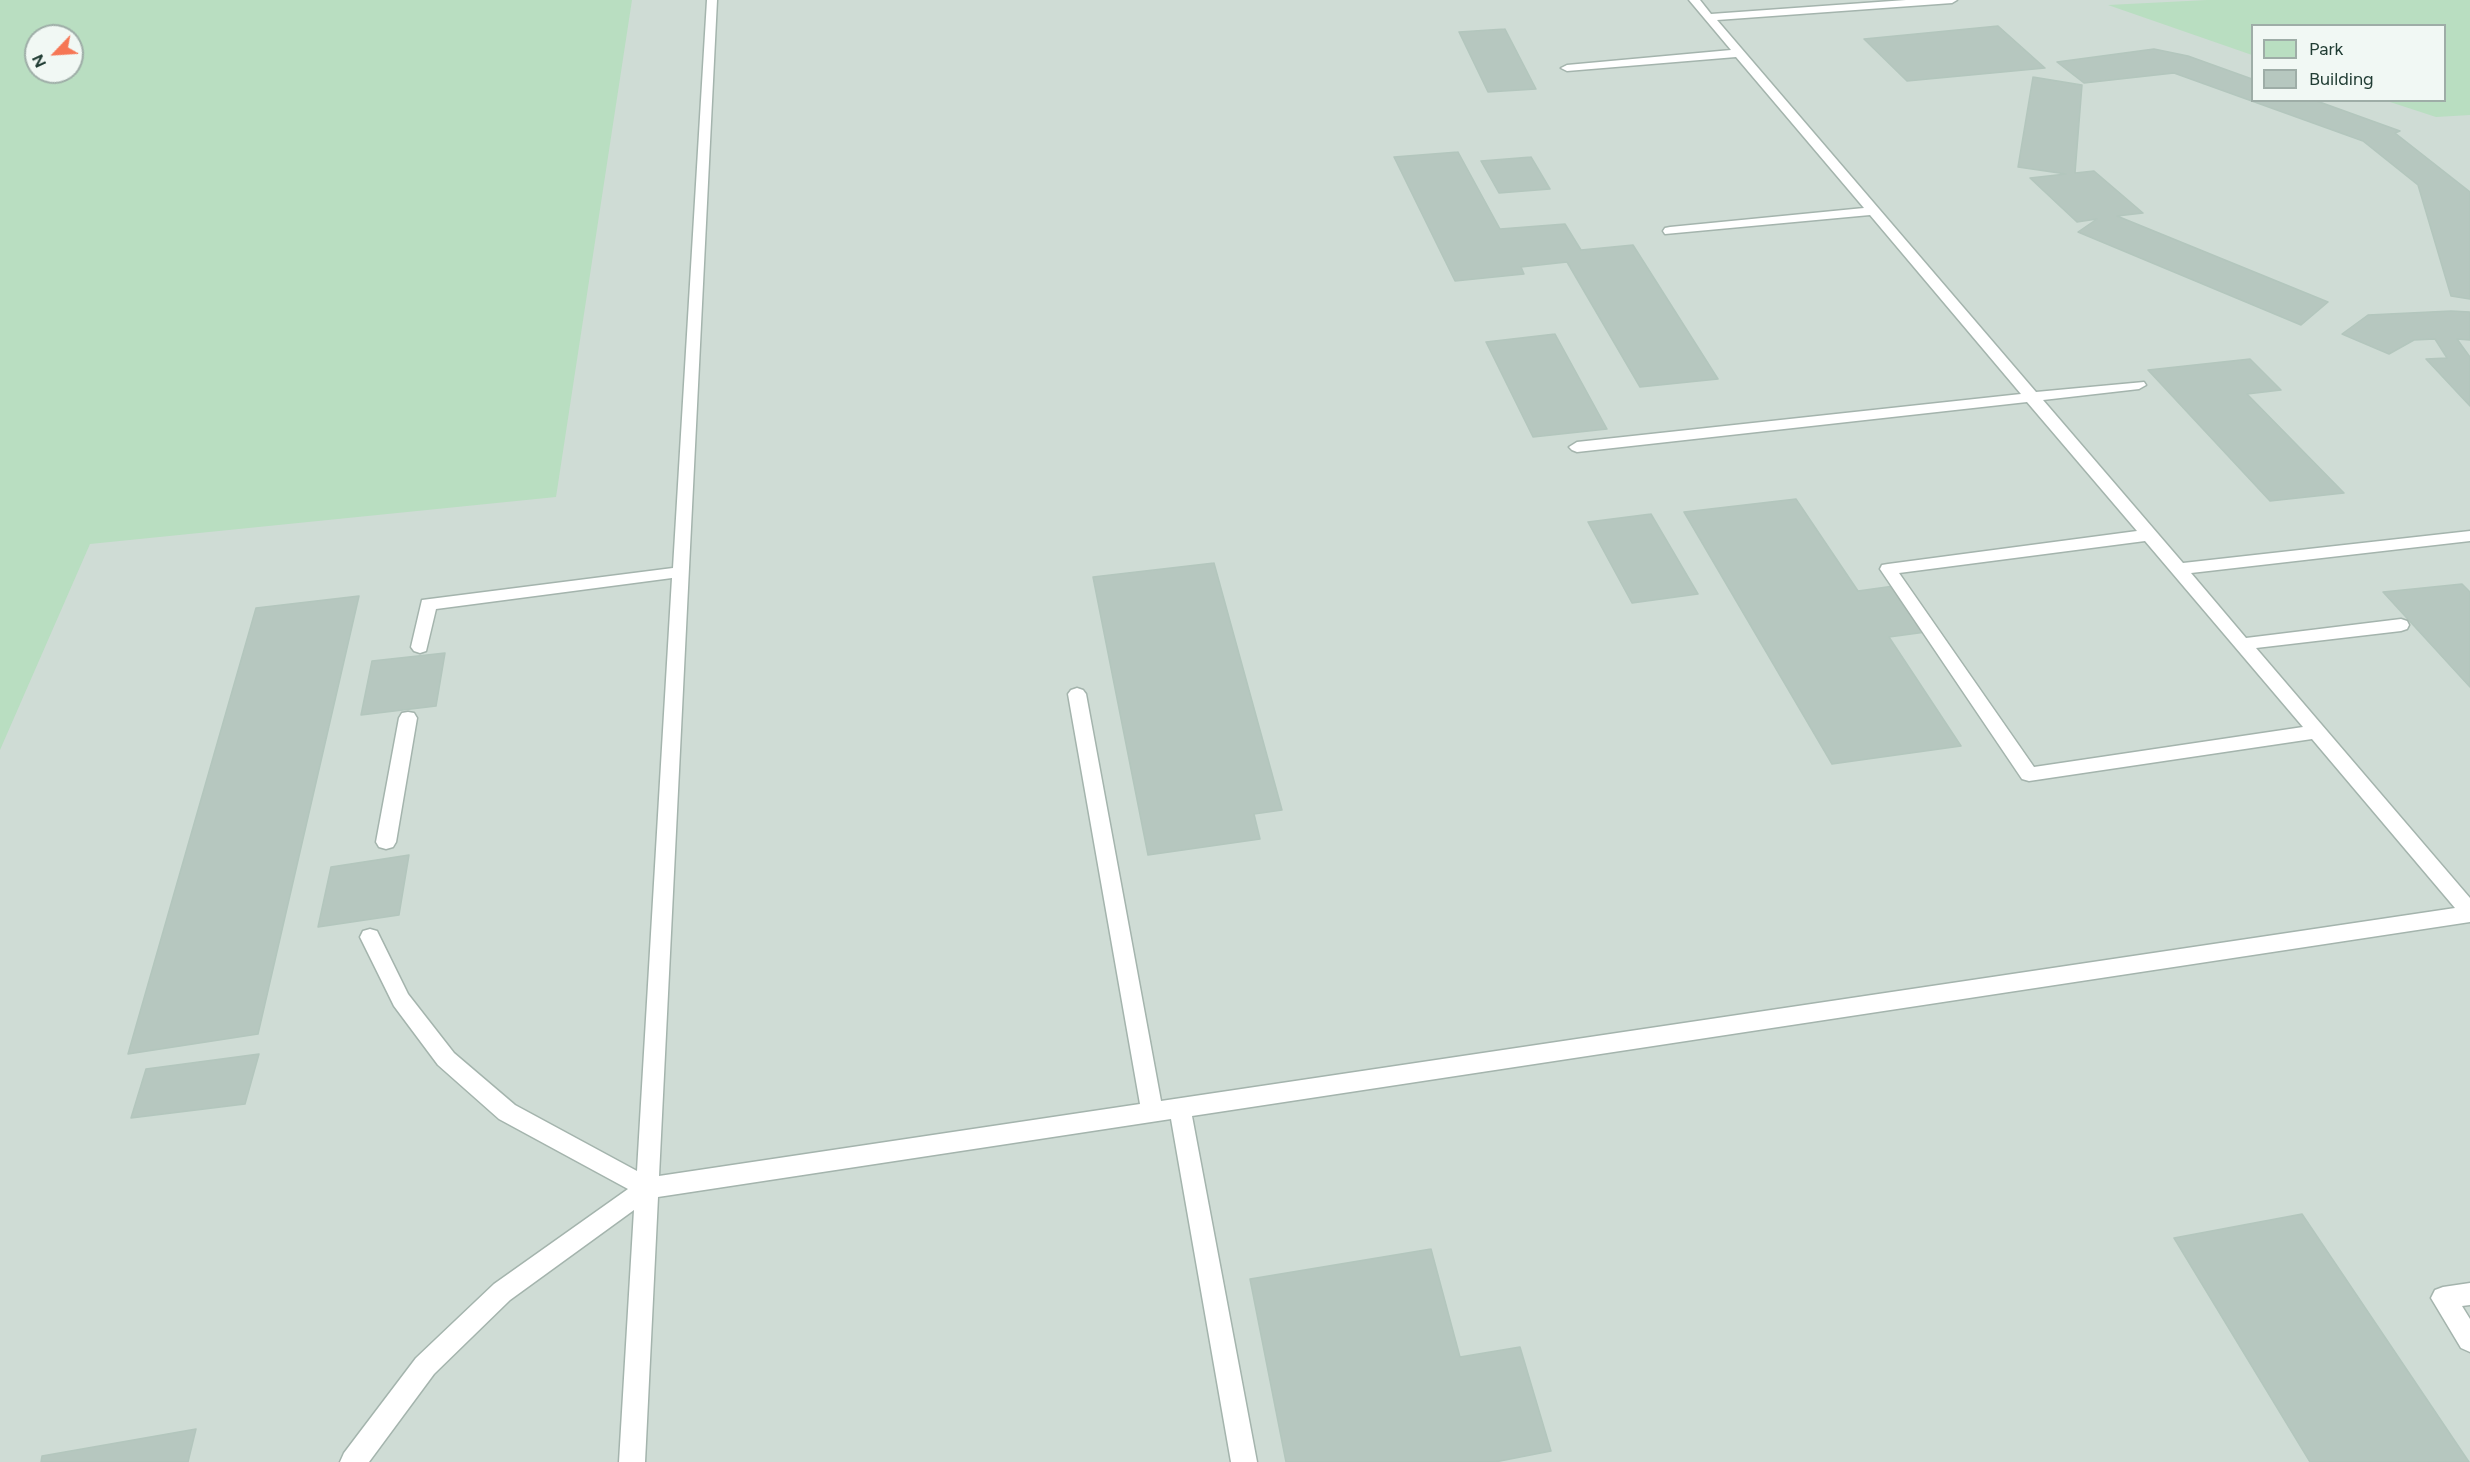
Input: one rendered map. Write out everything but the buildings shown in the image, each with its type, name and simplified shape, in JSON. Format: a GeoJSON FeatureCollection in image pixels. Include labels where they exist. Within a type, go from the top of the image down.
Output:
{"type":"FeatureCollection","features":[{"type":"Feature","properties":{"kind":"lane"},"geometry":{"type":"LineString","coordinates":[[632,1462],[712,0]]}},
{"type":"Feature","properties":{"kind":"lane"},"geometry":{"type":"LineString","coordinates":[[1694,0],[2470,913]]}},
{"type":"Feature","properties":{"kind":"lane"},"geometry":{"type":"LineString","coordinates":[[1708,16],[1952,0]]}},
{"type":"Feature","properties":{"kind":"lane"},"geometry":{"type":"LineString","coordinates":[[1567,68],[1740,53]]}},
{"type":"Feature","properties":{"kind":"lane"},"geometry":{"type":"LineString","coordinates":[[1670,231],[1873,211]]}},
{"type":"Feature","properties":{"kind":"lane"},"geometry":{"type":"LineString","coordinates":[[1577,447],[2139,385]]}},
{"type":"Feature","properties":{"kind":"lane"},"geometry":{"type":"LineString","coordinates":[[2149,535],[1888,569],[2029,774],[2316,732]]}},
{"type":"Feature","properties":{"kind":"lane"},"geometry":{"type":"LineString","coordinates":[[2178,568],[2470,536]]}},
{"type":"Feature","properties":{"kind":"lane"},"geometry":{"type":"LineString","coordinates":[[420,647],[428,604],[680,572]]}},
{"type":"Feature","properties":{"kind":"lane"},"geometry":{"type":"LineString","coordinates":[[2242,644],[2401,625]]}},
{"type":"Feature","properties":{"kind":"lane"},"geometry":{"type":"LineString","coordinates":[[1077,694],[1152,1112]]}},
{"type":"Feature","properties":{"kind":"lane"},"geometry":{"type":"LineString","coordinates":[[386,842],[408,718]]}},
{"type":"Feature","properties":{"kind":"lane"},"geometry":{"type":"LineString","coordinates":[[352,1462],[425,1366],[502,1292],[647,1188],[2470,913]]}},
{"type":"Feature","properties":{"kind":"lane"},"geometry":{"type":"LineString","coordinates":[[370,937],[401,1000],[446,1059],[507,1112],[647,1188]]}},
{"type":"Feature","properties":{"kind":"lane"},"geometry":{"type":"LineString","coordinates":[[1180,1108],[1244,1462]]}},
{"type":"Feature","properties":{"kind":"lane"},"geometry":{"type":"LineString","coordinates":[[2470,1294],[2443,1298],[2470,1340]]}},
{"type":"Feature","properties":{"kind":"shaded area"},"geometry":{"type":"Polygon","coordinates":[[[0,0],[2470,0],[2470,1462],[0,1462],[0,0]]]}},
{"type":"Feature","properties":{"kind":"green space"},"geometry":{"type":"Polygon","coordinates":[[[0,0],[632,0],[556,497],[90,544],[0,750],[0,0]]]}},
{"type":"Feature","properties":{"kind":"green space"},"geometry":{"type":"Polygon","coordinates":[[[2207,0],[2470,0],[2470,115],[2436,117],[2390,102],[2446,102],[2446,24],[2251,24],[2251,55],[2108,5],[2207,0]]]}}]}
